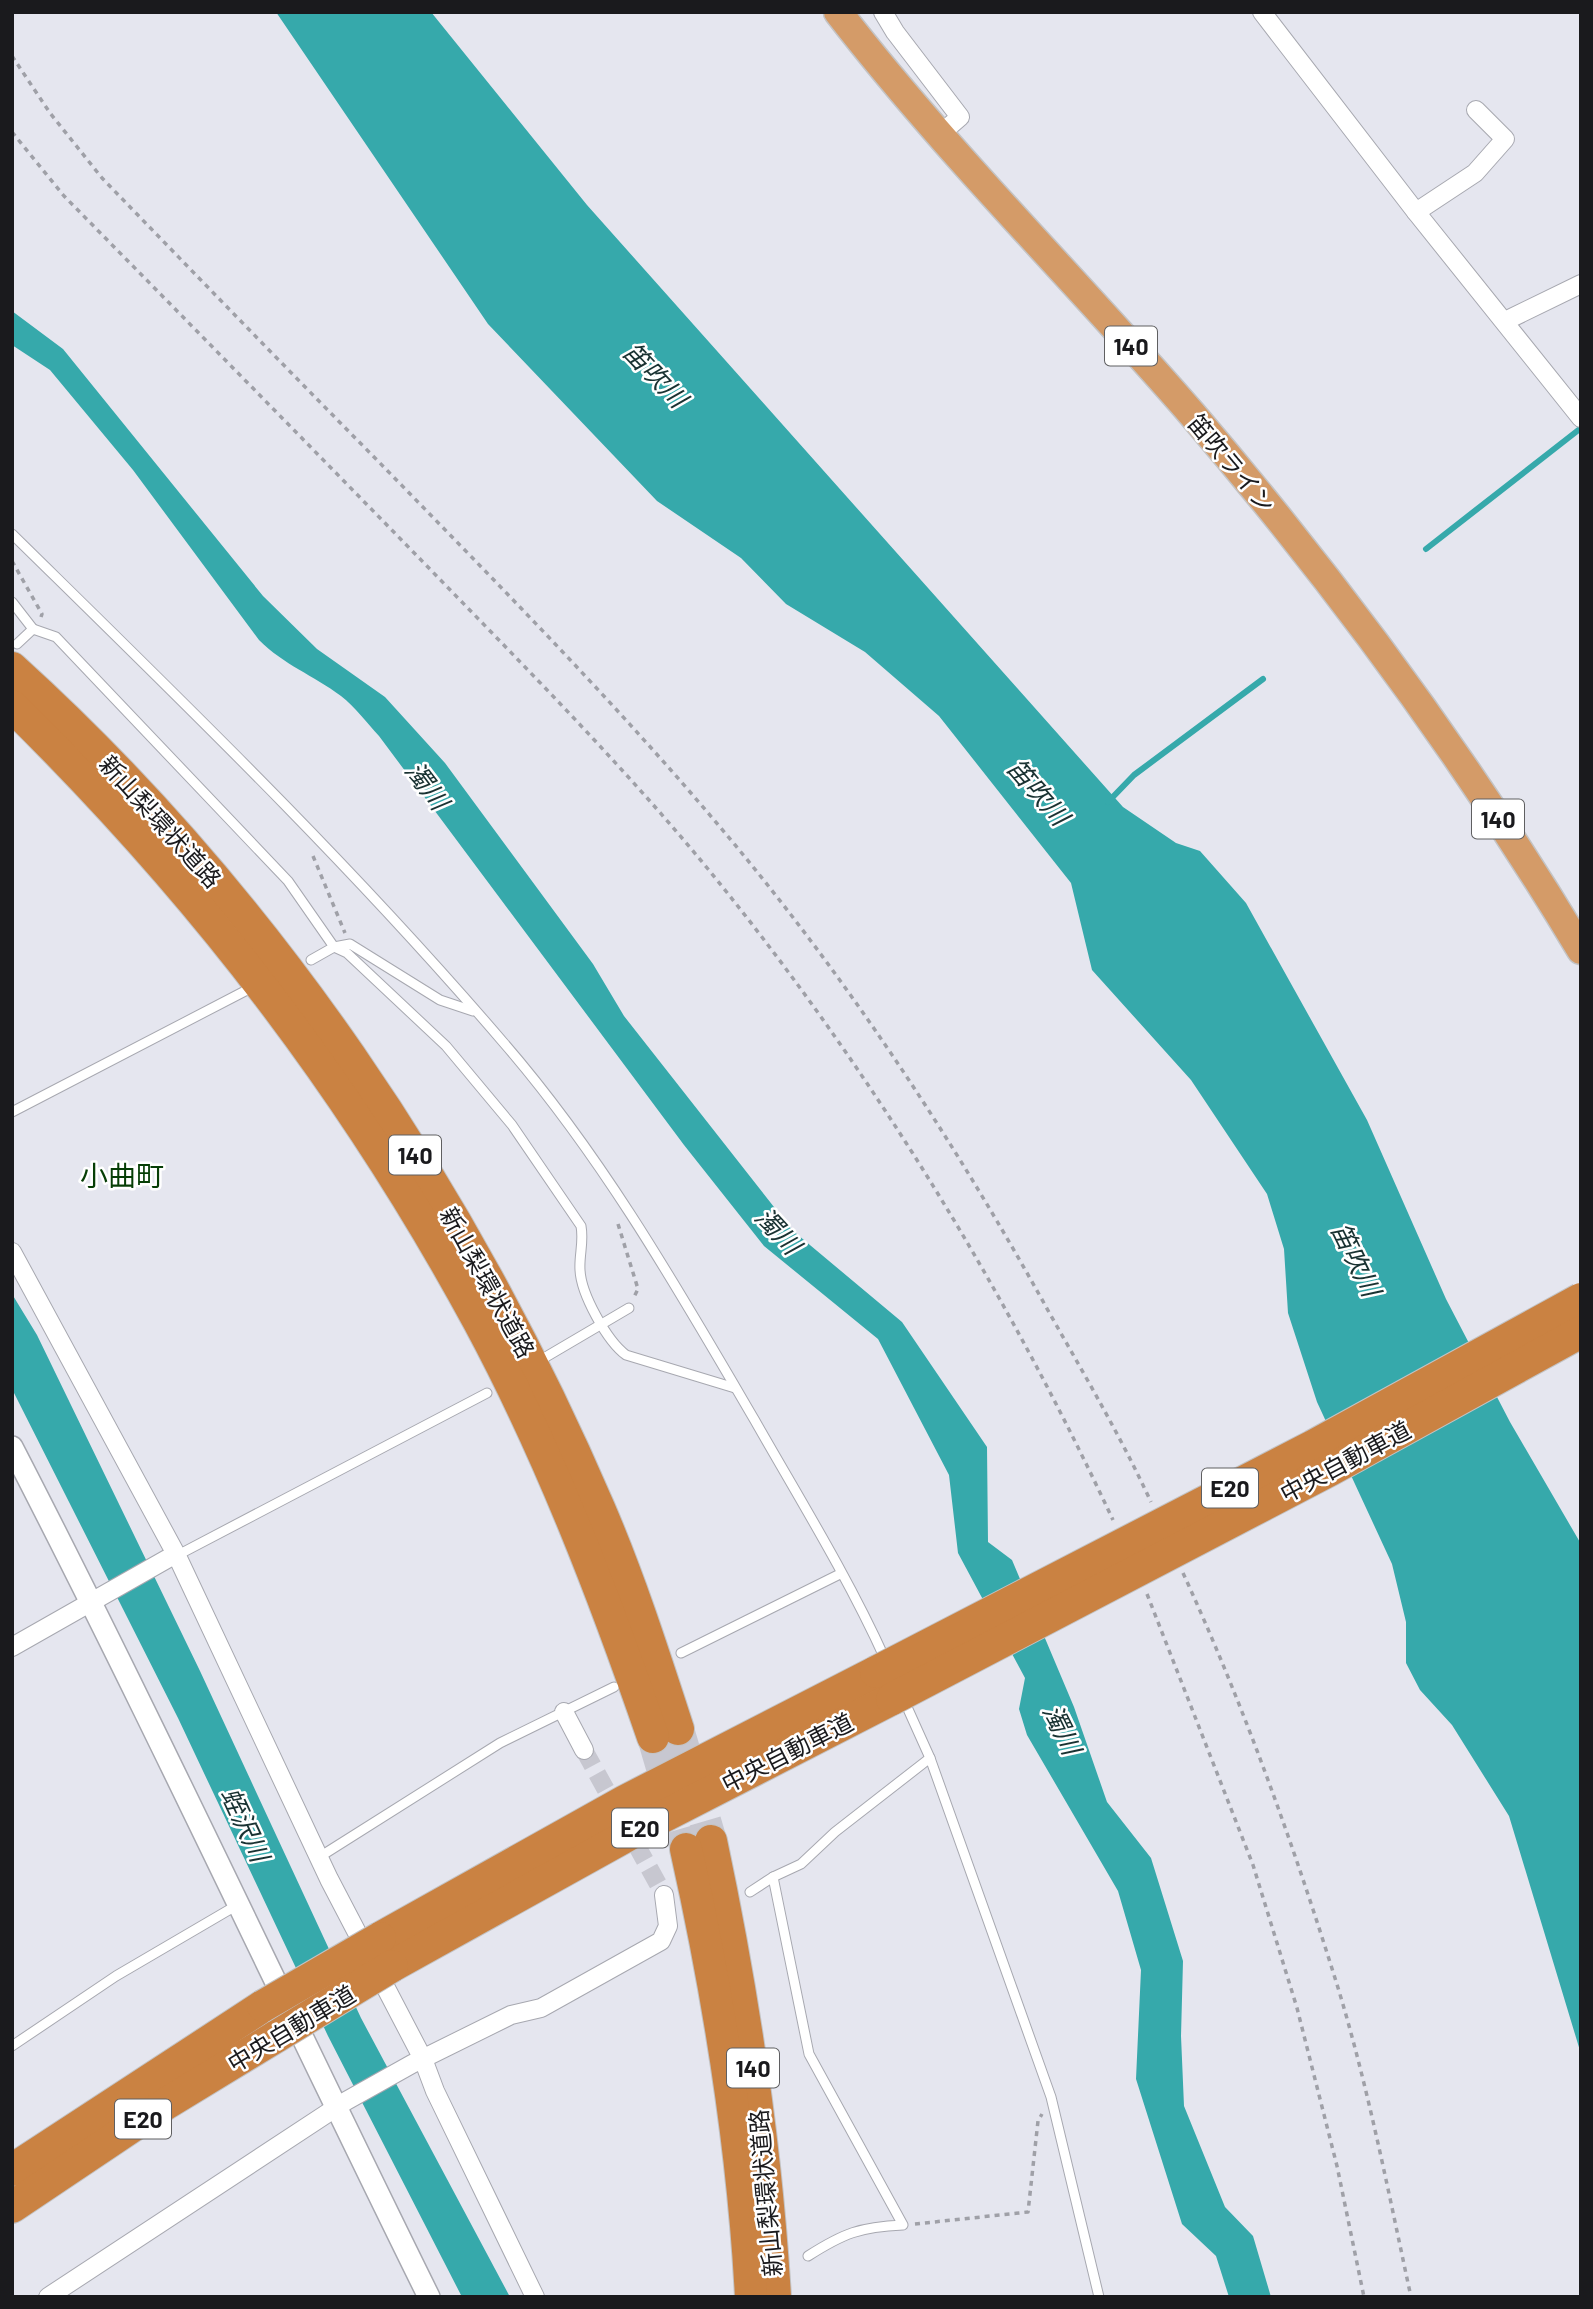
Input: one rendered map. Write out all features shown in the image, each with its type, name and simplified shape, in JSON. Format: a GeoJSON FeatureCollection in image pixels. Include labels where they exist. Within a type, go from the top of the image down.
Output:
{"type":"FeatureCollection","features":[{"type":"Feature","properties":{"kind":"highway","name":"笛吹ライン"},"geometry":{"type":"LineString","coordinates":[[838,12],[938,136],[1189,412],[1341,596],[1475,784],[1581,950]]}},
{"type":"Feature","properties":{"kind":"highway","name":"新山梨環状道路"},"geometry":{"type":"LineString","coordinates":[[12,706],[87,779],[167,868],[244,961],[310,1048],[366,1133],[480,1323],[530,1426],[608,1610],[666,1733],[600,1511],[509,1316],[400,1131],[332,1030],[261,936],[15,656]]}},
{"type":"Feature","properties":{"kind":"highway","name":"中央自動車道"},"geometry":{"type":"LineString","coordinates":[[12,2170],[263,2006],[386,1952],[639,1829],[889,1681],[1581,1299]]}},
{"type":"Feature","properties":{"kind":"highway","name":"中央自動車道"},"geometry":{"type":"LineString","coordinates":[[889,1681],[1330,1471],[1581,1332]]}},
{"type":"Feature","properties":{"kind":"highway","name":"新山梨環状道路"},"geometry":{"type":"LineString","coordinates":[[751,2297],[740,2150],[698,1845],[750,2041],[762,2141],[775,2297]]}},
{"type":"Feature","properties":{"kind":"highway","name":"中央自動車道"},"geometry":{"type":"LineString","coordinates":[[12,2207],[133,2126],[277,2036],[386,1952]]}},
{"type":"Feature","properties":{"kind":"street"},"geometry":{"type":"LineString","coordinates":[[883,12],[895,32],[960,117],[938,136]]}},
{"type":"Feature","properties":{"kind":"street"},"geometry":{"type":"LineString","coordinates":[[1262,12],[1416,212],[1577,413]]}},
{"type":"Feature","properties":{"kind":"street"},"geometry":{"type":"LineString","coordinates":[[1416,212],[1475,173],[1505,139],[1476,110]]}},
{"type":"Feature","properties":{"kind":"street"},"geometry":{"type":"LineString","coordinates":[[1505,321],[1581,284]]}},
{"type":"Feature","properties":{"kind":"street"},"geometry":{"type":"LineString","coordinates":[[12,1252],[172,1557],[535,2297]]}},
{"type":"Feature","properties":{"kind":"street"},"geometry":{"type":"LineString","coordinates":[[12,1447],[96,1597],[186,1798],[340,2104],[429,2297]]}},
{"type":"Feature","properties":{"kind":"street"},"geometry":{"type":"LineString","coordinates":[[12,1647],[73,1614],[96,1597],[172,1557]]}},
{"type":"Feature","properties":{"kind":"street"},"geometry":{"type":"LineString","coordinates":[[564,1712],[584,1750]]}},
{"type":"Feature","properties":{"kind":"street"},"geometry":{"type":"LineString","coordinates":[[48,2297],[340,2104],[417,2061],[511,2015],[541,2008],[661,1941],[673,1926],[664,1895]]}},
{"type":"Feature","properties":{"kind":"lane"},"geometry":{"type":"LineString","coordinates":[[12,534],[301,821],[476,1012],[564,1118],[615,1192],[735,1388],[840,1574],[889,1681],[930,1758],[1051,2097],[1099,2297]]}},
{"type":"Feature","properties":{"kind":"lane"},"geometry":{"type":"LineString","coordinates":[[12,602],[33,629],[57,637],[288,881],[334,947],[347,953],[446,1046],[512,1125],[581,1226],[583,1240],[580,1272],[600,1325],[613,1346],[626,1355],[735,1388]]}},
{"type":"Feature","properties":{"kind":"lane"},"geometry":{"type":"LineString","coordinates":[[15,656],[33,629]]}},
{"type":"Feature","properties":{"kind":"lane"},"geometry":{"type":"LineString","coordinates":[[311,960],[334,947],[350,944],[440,1000],[476,1012]]}},
{"type":"Feature","properties":{"kind":"lane"},"geometry":{"type":"LineString","coordinates":[[12,1112],[247,990]]}},
{"type":"Feature","properties":{"kind":"lane"},"geometry":{"type":"LineString","coordinates":[[544,1358],[629,1308]]}},
{"type":"Feature","properties":{"kind":"lane"},"geometry":{"type":"LineString","coordinates":[[172,1557],[487,1393]]}},
{"type":"Feature","properties":{"kind":"lane"},"geometry":{"type":"LineString","coordinates":[[681,1653],[840,1574]]}},
{"type":"Feature","properties":{"kind":"lane"},"geometry":{"type":"LineString","coordinates":[[321,1856],[500,1743],[614,1687]]}},
{"type":"Feature","properties":{"kind":"lane"},"geometry":{"type":"LineString","coordinates":[[750,1892],[801,1864],[835,1832],[930,1758]]}},
{"type":"Feature","properties":{"kind":"lane"},"geometry":{"type":"LineString","coordinates":[[773,1877],[809,2053],[903,2225],[867,2226],[839,2237],[808,2256]]}},
{"type":"Feature","properties":{"kind":"lane"},"geometry":{"type":"LineString","coordinates":[[12,2046],[116,1976],[240,1903]]}},
{"type":"Feature","properties":{"kind":"path"},"geometry":{"type":"LineString","coordinates":[[12,56],[50,113],[102,178],[608,700],[745,858],[808,939],[923,1097],[1032,1282],[1130,1457],[1153,1506]]}},
{"type":"Feature","properties":{"kind":"path"},"geometry":{"type":"LineString","coordinates":[[12,132],[64,196],[513,654],[637,787],[765,942],[884,1108],[983,1269],[1117,1530]]}},
{"type":"Feature","properties":{"kind":"path"},"geometry":{"type":"LineString","coordinates":[[12,561],[42,614],[33,629]]}},
{"type":"Feature","properties":{"kind":"path"},"geometry":{"type":"LineString","coordinates":[[301,821],[317,869],[350,944]]}},
{"type":"Feature","properties":{"kind":"path"},"geometry":{"type":"LineString","coordinates":[[615,1192],[613,1206],[638,1289],[629,1308]]}},
{"type":"Feature","properties":{"kind":"path"},"geometry":{"type":"LineString","coordinates":[[1181,1568],[1221,1654],[1282,1819],[1339,1993],[1381,2153],[1411,2297]]}},
{"type":"Feature","properties":{"kind":"path"},"geometry":{"type":"LineString","coordinates":[[1145,1590],[1167,1638],[1257,1878],[1297,2007],[1337,2166],[1364,2297]]}},
{"type":"Feature","properties":{"kind":"path"},"geometry":{"type":"LineString","coordinates":[[903,2225],[1027,2212],[1038,2120],[1051,2097]]}},
{"type":"Feature","properties":{"kind":"water","name":"笛吹川"},"geometry":{"type":"Polygon","coordinates":[[[276,12],[431,12],[587,205],[1123,807],[1176,843],[1200,851],[1246,903],[1367,1120],[1446,1299],[1510,1422],[1581,1544],[1581,2054],[1509,1816],[1452,1725],[1420,1690],[1406,1663],[1406,1622],[1392,1564],[1317,1402],[1288,1313],[1284,1249],[1267,1194],[1191,1080],[1092,970],[1071,883],[939,716],[865,652],[786,604],[741,558],[657,501],[488,324],[276,12]]]}},
{"type":"Feature","properties":{"kind":"water","name":"濁川"},"geometry":{"type":"Polygon","coordinates":[[[12,311],[63,349],[263,596],[317,649],[385,697],[445,763],[593,964],[624,1016],[792,1230],[902,1322],[987,1447],[988,1542],[1012,1560],[1074,1707],[1107,1802],[1151,1858],[1183,1961],[1181,2036],[1184,2106],[1225,2207],[1253,2236],[1271,2297],[1229,2297],[1216,2256],[1182,2224],[1136,2079],[1141,1970],[1118,1891],[1027,1735],[1019,1709],[1025,1678],[958,1553],[949,1475],[878,1339],[764,1246],[684,1145],[379,736],[341,696],[278,656],[259,640],[133,470],[50,370],[12,345],[12,311]]]}},
{"type":"Feature","properties":{"kind":"water","name":"蛭沢川"},"geometry":{"type":"Polygon","coordinates":[[[12,1294],[37,1335],[200,1671],[361,2018],[510,2297],[462,2297],[328,2036],[178,1718],[12,1389],[12,1294]]]}},
{"type":"Feature","properties":{"kind":"waterway"},"geometry":{"type":"LineString","coordinates":[[1426,549],[1581,428]]}},
{"type":"Feature","properties":{"kind":"waterway"},"geometry":{"type":"LineString","coordinates":[[1108,802],[1134,775],[1263,679]]}},
{"type":"Feature","properties":{"kind":"tunnel"},"geometry":{"type":"LineString","coordinates":[[678,1729],[711,1841]]}},
{"type":"Feature","properties":{"kind":"tunnel"},"geometry":{"type":"LineString","coordinates":[[653,1737],[686,1849]]}},
{"type":"Feature","properties":{"kind":"tunnel"},"geometry":{"type":"LineString","coordinates":[[584,1750],[664,1895]]}},
{"type":"Feature","properties":{"kind":"district","name":"小曲町"},"geometry":{"type":"Point","coordinates":[122,1175]}}]}
